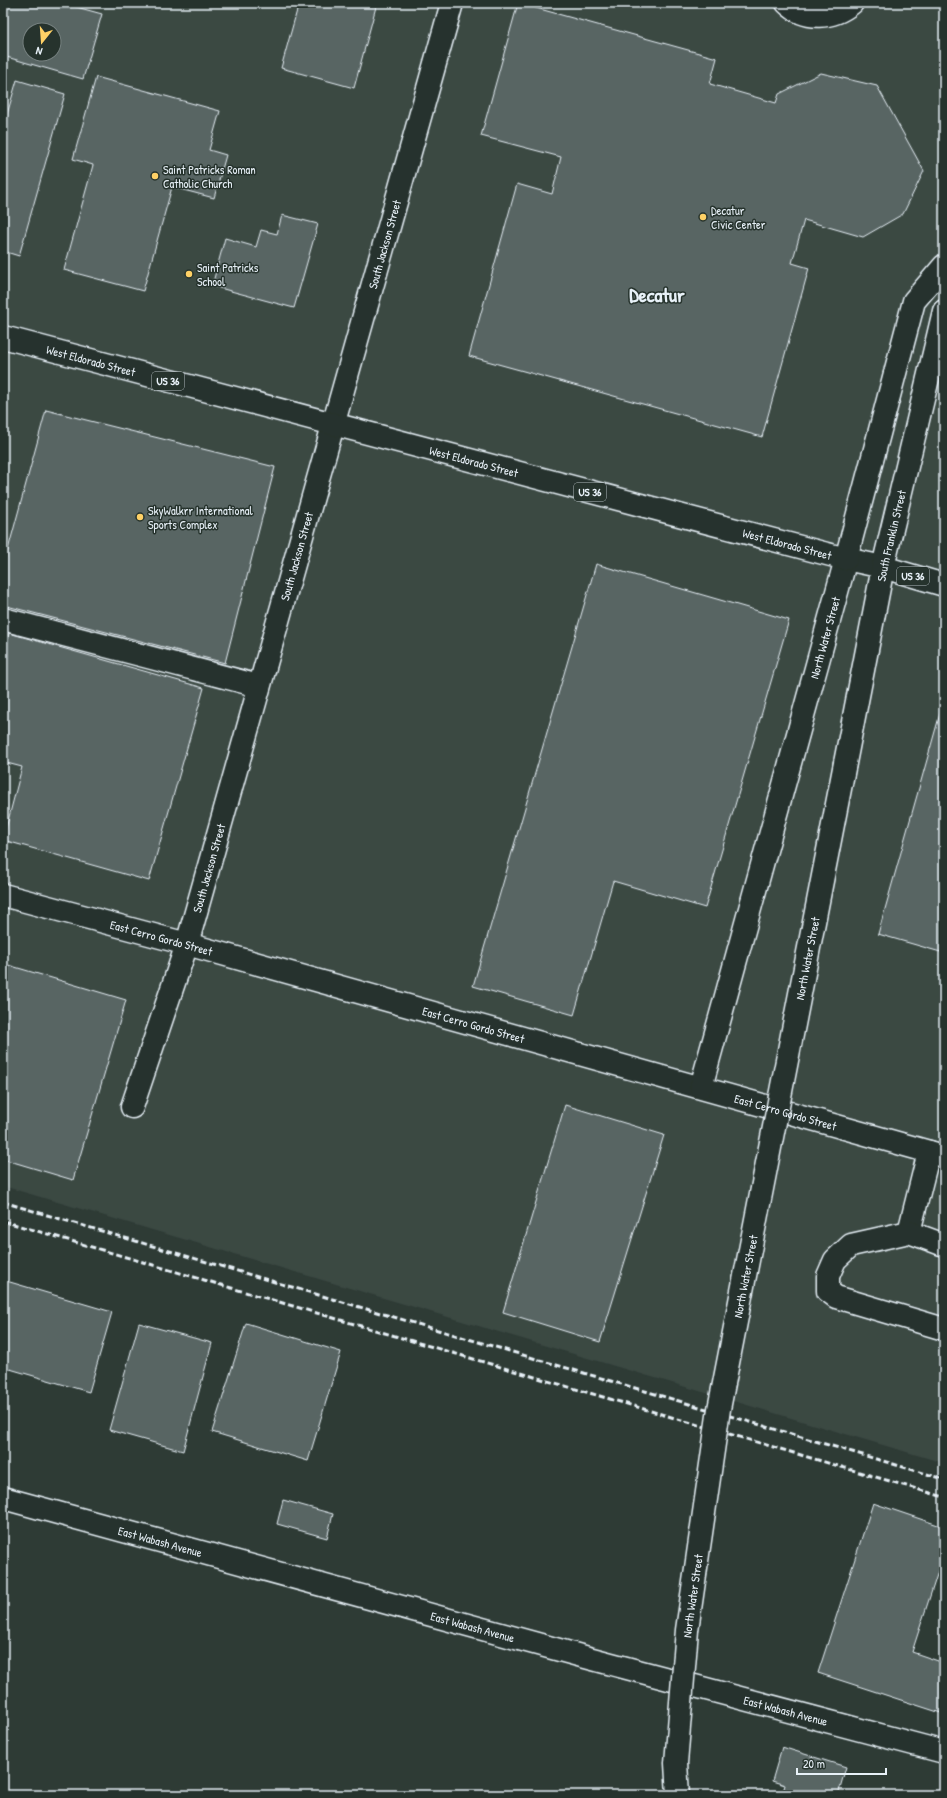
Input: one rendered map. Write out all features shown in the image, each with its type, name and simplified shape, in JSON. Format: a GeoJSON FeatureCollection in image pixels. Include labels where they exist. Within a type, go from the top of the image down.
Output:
{"type":"FeatureCollection","features":[{"type":"Feature","properties":{"kind":"street","name":"South Jackson Street"},"geometry":{"type":"LineString","coordinates":[[132,1107],[187,944],[452,3]]}},
{"type":"Feature","properties":{"kind":"street"},"geometry":{"type":"LineString","coordinates":[[787,3],[805,14],[822,16],[839,12],[852,3]]}},
{"type":"Feature","properties":{"kind":"street","name":"North Water Street"},"geometry":{"type":"LineString","coordinates":[[701,1087],[846,559],[914,302],[944,266]]}},
{"type":"Feature","properties":{"kind":"street","name":"South Franklin Street"},"geometry":{"type":"LineString","coordinates":[[845,763],[883,567],[944,311]]}},
{"type":"Feature","properties":{"kind":"street","name":"West Eldorado Street"},"geometry":{"type":"LineString","coordinates":[[3,337],[846,559],[883,567],[944,585]]}},
{"type":"Feature","properties":{"kind":"street"},"geometry":{"type":"LineString","coordinates":[[3,619],[259,686]]}},
{"type":"Feature","properties":{"kind":"street","name":"North Water Street"},"geometry":{"type":"LineString","coordinates":[[678,1795],[676,1764],[687,1630],[719,1409],[845,763]]}},
{"type":"Feature","properties":{"kind":"street","name":"East Cerro Gordo Street"},"geometry":{"type":"LineString","coordinates":[[3,895],[187,944],[937,1154]]}},
{"type":"Feature","properties":{"kind":"street"},"geometry":{"type":"LineString","coordinates":[[909,1232],[937,1154]]}},
{"type":"Feature","properties":{"kind":"street"},"geometry":{"type":"LineString","coordinates":[[944,1245],[909,1232],[851,1245],[835,1260],[828,1276],[828,1291],[836,1298],[944,1329]]}},
{"type":"Feature","properties":{"kind":"street","name":"East Wabash Avenue"},"geometry":{"type":"LineString","coordinates":[[3,1498],[585,1657],[944,1752]]}},
{"type":"Feature","properties":{"kind":"shaded area"},"geometry":{"type":"Polygon","coordinates":[[[3,3],[944,3],[944,1463],[3,1186],[3,3]]]}},
{"type":"Feature","properties":{"kind":"building"},"geometry":{"type":"Polygon","coordinates":[[[3,3],[62,3],[102,14],[83,79],[24,62],[62,62],[62,22],[22,22],[22,61],[3,56],[3,3]]]}},
{"type":"Feature","properties":{"kind":"building"},"geometry":{"type":"Polygon","coordinates":[[[299,3],[377,3],[354,88],[281,68],[299,3]]]}},
{"type":"Feature","properties":{"kind":"building","name":"Decatur Civic Center"},"geometry":{"type":"Polygon","coordinates":[[[518,3],[717,58],[710,84],[776,103],[779,94],[821,73],[877,86],[924,171],[903,214],[863,237],[804,220],[792,263],[809,268],[762,437],[469,356],[517,184],[552,194],[561,157],[481,136],[518,3]]]}},
{"type":"Feature","properties":{"kind":"building","name":"Saint Patricks Roman Catholic Church"},"geometry":{"type":"Polygon","coordinates":[[[96,77],[220,111],[209,150],[226,155],[214,198],[172,187],[143,291],[64,270],[93,165],[73,159],[96,77]]]}},
{"type":"Feature","properties":{"kind":"building"},"geometry":{"type":"Polygon","coordinates":[[[17,80],[65,94],[19,256],[3,251],[3,128],[17,80]]]}},
{"type":"Feature","properties":{"kind":"building"},"geometry":{"type":"Polygon","coordinates":[[[282,215],[318,224],[294,308],[212,286],[225,238],[256,247],[261,230],[277,234],[282,215]]]}},
{"type":"Feature","properties":{"kind":"building","name":"SkyWalkrr International Sports Complex"},"geometry":{"type":"Polygon","coordinates":[[[46,410],[275,467],[225,663],[3,605],[3,568],[46,410]]]}},
{"type":"Feature","properties":{"kind":"building"},"geometry":{"type":"Polygon","coordinates":[[[596,564],[789,620],[705,908],[613,881],[574,1015],[473,986],[596,564]]]}},
{"type":"Feature","properties":{"kind":"building"},"geometry":{"type":"Polygon","coordinates":[[[9,633],[204,688],[149,881],[3,840],[22,767],[3,762],[3,655],[9,633]]]}},
{"type":"Feature","properties":{"kind":"building"},"geometry":{"type":"Polygon","coordinates":[[[941,710],[944,711],[944,953],[878,934],[941,710]]]}},
{"type":"Feature","properties":{"kind":"building"},"geometry":{"type":"Polygon","coordinates":[[[8,965],[126,1000],[73,1180],[3,1159],[3,982],[8,965]]]}},
{"type":"Feature","properties":{"kind":"building"},"geometry":{"type":"Polygon","coordinates":[[[565,1105],[664,1135],[600,1342],[503,1312],[565,1105]]]}},
{"type":"Feature","properties":{"kind":"building"},"geometry":{"type":"Polygon","coordinates":[[[3,1280],[112,1312],[89,1392],[3,1367],[3,1280]]]}},
{"type":"Feature","properties":{"kind":"building"},"geometry":{"type":"Polygon","coordinates":[[[139,1323],[212,1343],[183,1451],[109,1430],[139,1323]]]}},
{"type":"Feature","properties":{"kind":"building"},"geometry":{"type":"Polygon","coordinates":[[[246,1323],[341,1352],[308,1461],[212,1432],[246,1323]]]}},
{"type":"Feature","properties":{"kind":"building"},"geometry":{"type":"Polygon","coordinates":[[[283,1500],[333,1514],[327,1538],[277,1524],[283,1500]]]}},
{"type":"Feature","properties":{"kind":"building"},"geometry":{"type":"Polygon","coordinates":[[[873,1503],[944,1527],[944,1553],[912,1652],[944,1663],[944,1714],[818,1673],[873,1503]]]}},
{"type":"Feature","properties":{"kind":"building"},"geometry":{"type":"Polygon","coordinates":[[[782,1747],[846,1767],[838,1795],[782,1795],[785,1785],[772,1781],[782,1747]]]}},
{"type":"Feature","properties":{"kind":"railway"},"geometry":{"type":"LineString","coordinates":[[3,1202],[944,1479]]}},
{"type":"Feature","properties":{"kind":"railway"},"geometry":{"type":"LineString","coordinates":[[3,1221],[944,1497]]}},
{"type":"Feature","properties":{"kind":"place","name":"Saint Patricks Roman Catholic Church"},"geometry":{"type":"Point","coordinates":[155,176]}},
{"type":"Feature","properties":{"kind":"place","name":"Decatur Civic Center"},"geometry":{"type":"Point","coordinates":[703,217]}},
{"type":"Feature","properties":{"kind":"place","name":"Saint Patricks School"},"geometry":{"type":"Point","coordinates":[189,274]}},
{"type":"Feature","properties":{"kind":"place","name":"SkyWalkrr International Sports Complex"},"geometry":{"type":"Point","coordinates":[140,517]}},
{"type":"Feature","properties":{"kind":"district","name":"Decatur"},"geometry":{"type":"Point","coordinates":[657,294]}}]}
